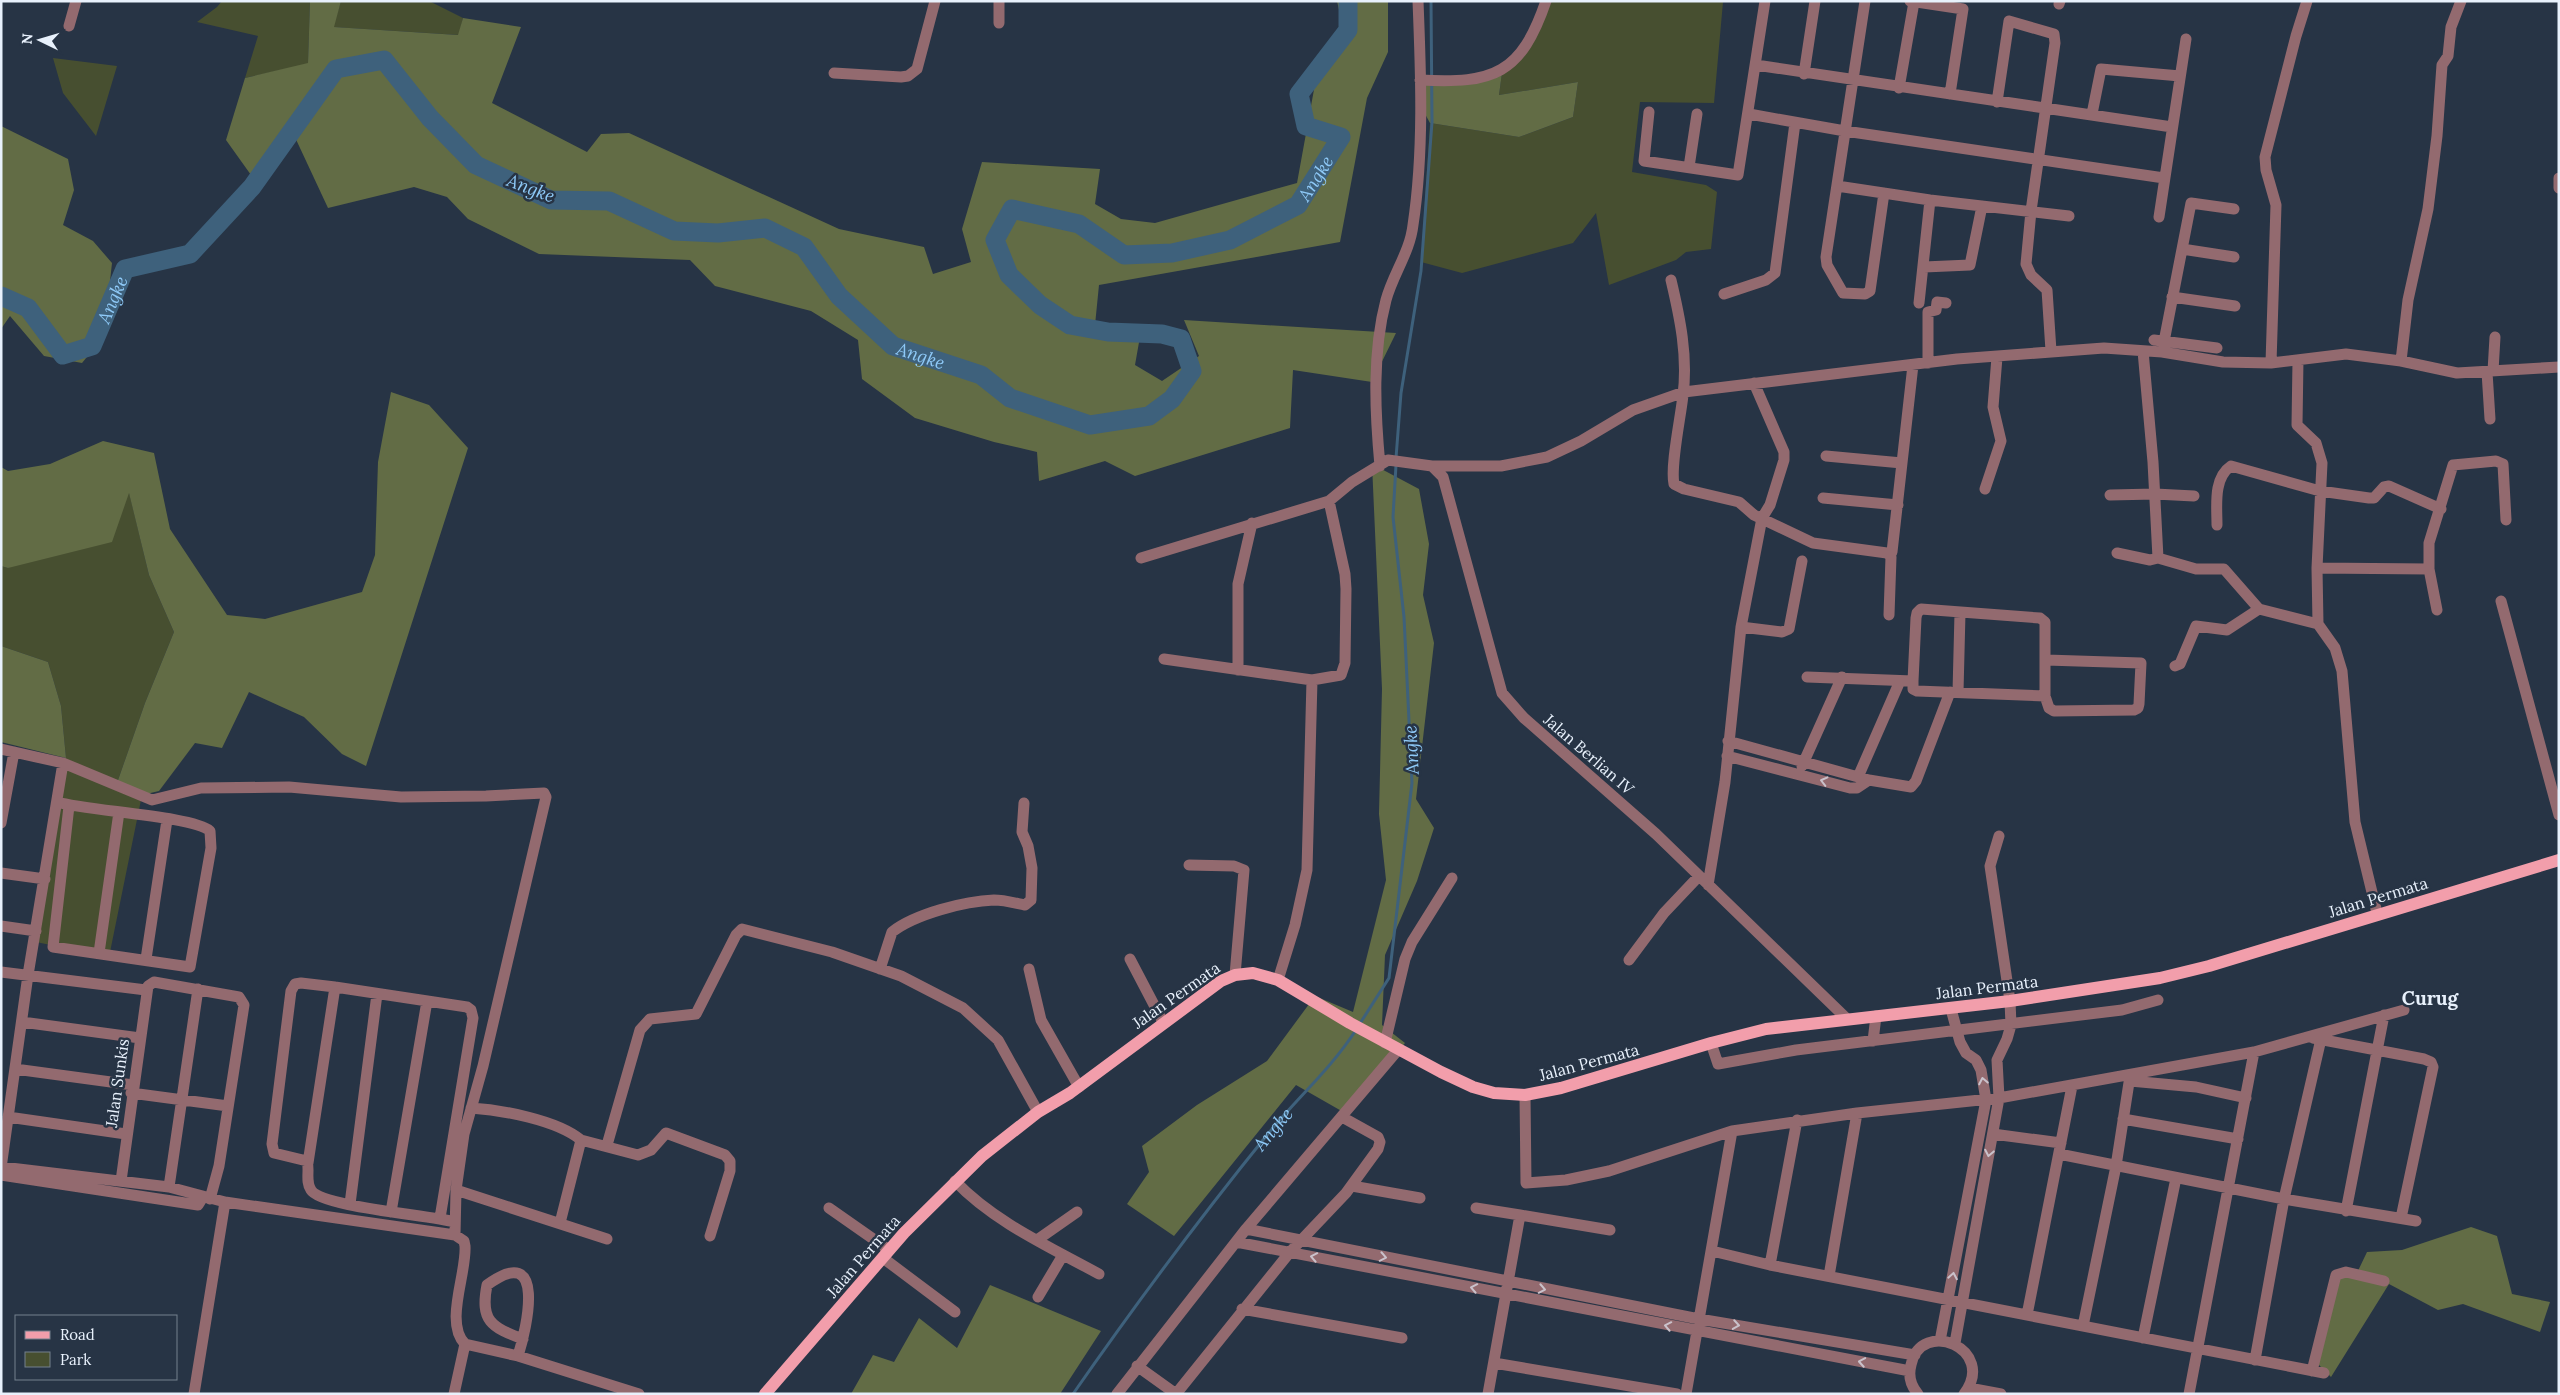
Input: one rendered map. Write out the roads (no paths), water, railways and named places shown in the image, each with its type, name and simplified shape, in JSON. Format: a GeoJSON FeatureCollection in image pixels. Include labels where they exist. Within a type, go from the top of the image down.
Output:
{"type":"FeatureCollection","features":[{"type":"Feature","properties":{"kind":"main road","name":"Jalan Permata"},"geometry":{"type":"LineString","coordinates":[[765,1394],[886,1254],[955,1181],[982,1156],[1038,1112],[1079,1086],[1221,981],[1235,975],[1253,973],[1278,980],[1398,1050],[1473,1087],[1494,1093],[1524,1095],[1561,1088],[1711,1043],[1772,1028],[1847,1018],[1951,1009],[2160,978],[2218,963],[2559,860]]}},
{"type":"Feature","properties":{"kind":"street"},"geometry":{"type":"LineString","coordinates":[[69,26],[76,1]]}},
{"type":"Feature","properties":{"kind":"street"},"geometry":{"type":"LineString","coordinates":[[834,72],[900,77],[913,73],[917,70],[935,1]]}},
{"type":"Feature","properties":{"kind":"street"},"geometry":{"type":"LineString","coordinates":[[999,1],[999,23]]}},
{"type":"Feature","properties":{"kind":"street"},"geometry":{"type":"LineString","coordinates":[[1384,463],[1376,418],[1380,338],[1387,298],[1410,243],[1413,226],[1419,150],[1421,80],[1418,1]]}},
{"type":"Feature","properties":{"kind":"street"},"geometry":{"type":"LineString","coordinates":[[1421,80],[1469,81],[1503,68],[1525,47],[1538,25],[1546,1]]}},
{"type":"Feature","properties":{"kind":"street"},"geometry":{"type":"LineString","coordinates":[[1649,112],[1644,161],[1738,175],[1749,114],[1765,1]]}},
{"type":"Feature","properties":{"kind":"street"},"geometry":{"type":"LineString","coordinates":[[1804,74],[1814,1]]}},
{"type":"Feature","properties":{"kind":"street"},"geometry":{"type":"LineString","coordinates":[[1865,1],[1826,261],[1843,293],[1870,292],[1884,193]]}},
{"type":"Feature","properties":{"kind":"street"},"geometry":{"type":"LineString","coordinates":[[1910,1],[1963,9],[1950,94]]}},
{"type":"Feature","properties":{"kind":"street"},"geometry":{"type":"LineString","coordinates":[[2271,363],[2276,213],[2265,157],[2296,36],[2307,1]]}},
{"type":"Feature","properties":{"kind":"street"},"geometry":{"type":"LineString","coordinates":[[2401,360],[2408,300],[2428,209],[2437,136],[2442,65],[2448,56],[2450,27],[2461,1]]}},
{"type":"Feature","properties":{"kind":"street"},"geometry":{"type":"LineString","coordinates":[[1899,88],[1914,2]]}},
{"type":"Feature","properties":{"kind":"street"},"geometry":{"type":"LineString","coordinates":[[1997,102],[2009,21],[2051,32],[2056,37],[2047,109],[2037,160],[2026,264],[2031,275],[2047,290],[2051,351]]}},
{"type":"Feature","properties":{"kind":"street"},"geometry":{"type":"LineString","coordinates":[[2159,217],[2186,39]]}},
{"type":"Feature","properties":{"kind":"street"},"geometry":{"type":"LineString","coordinates":[[1756,65],[1804,74],[2172,127]]}},
{"type":"Feature","properties":{"kind":"street"},"geometry":{"type":"LineString","coordinates":[[2092,114],[2101,69],[2180,76]]}},
{"type":"Feature","properties":{"kind":"street"},"geometry":{"type":"LineString","coordinates":[[1689,167],[1697,114]]}},
{"type":"Feature","properties":{"kind":"street"},"geometry":{"type":"LineString","coordinates":[[1749,114],[1845,132],[2164,178]]}},
{"type":"Feature","properties":{"kind":"street"},"geometry":{"type":"LineString","coordinates":[[1724,294],[1766,280],[1775,273],[1795,123]]}},
{"type":"Feature","properties":{"kind":"street"},"geometry":{"type":"LineString","coordinates":[[2559,178],[2559,188]]}},
{"type":"Feature","properties":{"kind":"street"},"geometry":{"type":"LineString","coordinates":[[1837,186],[1930,200],[2069,216]]}},
{"type":"Feature","properties":{"kind":"street"},"geometry":{"type":"LineString","coordinates":[[1919,303],[1930,200]]}},
{"type":"Feature","properties":{"kind":"street"},"geometry":{"type":"LineString","coordinates":[[2160,344],[2172,297],[2191,202],[2234,210]]}},
{"type":"Feature","properties":{"kind":"street"},"geometry":{"type":"LineString","coordinates":[[1924,267],[1970,265],[1982,206]]}},
{"type":"Feature","properties":{"kind":"street"},"geometry":{"type":"LineString","coordinates":[[2182,249],[2234,257]]}},
{"type":"Feature","properties":{"kind":"street"},"geometry":{"type":"LineString","coordinates":[[1671,280],[1682,332],[1684,392],[1674,484],[1684,490],[1740,502],[1754,516],[1762,518],[1787,533],[1813,544],[1887,553],[1891,557],[1889,615]]}},
{"type":"Feature","properties":{"kind":"street"},"geometry":{"type":"LineString","coordinates":[[2172,297],[2235,306]]}},
{"type":"Feature","properties":{"kind":"street"},"geometry":{"type":"LineString","coordinates":[[1928,363],[1928,312],[1936,310],[1937,302],[1946,303]]}},
{"type":"Feature","properties":{"kind":"street"},"geometry":{"type":"LineString","coordinates":[[2490,419],[2490,372],[2495,337]]}},
{"type":"Feature","properties":{"kind":"street"},"geometry":{"type":"LineString","coordinates":[[2160,344],[2223,362],[2271,363],[2346,354],[2401,360],[2443,372],[2490,372],[2537,366],[2559,366]]}},
{"type":"Feature","properties":{"kind":"street"},"geometry":{"type":"LineString","coordinates":[[1141,558],[1329,501],[1352,482],[1384,463],[1432,466],[1501,466],[1547,457],[1581,441],[1652,401],[1684,392],[1913,364],[2051,351],[2104,348],[2143,350],[2160,344],[2217,348]]}},
{"type":"Feature","properties":{"kind":"street"},"geometry":{"type":"LineString","coordinates":[[2143,350],[2155,494],[2158,558]]}},
{"type":"Feature","properties":{"kind":"street"},"geometry":{"type":"LineString","coordinates":[[1985,489],[2001,440],[1993,408],[1997,357]]}},
{"type":"Feature","properties":{"kind":"street"},"geometry":{"type":"LineString","coordinates":[[2298,360],[2296,425],[2316,442],[2322,463],[2317,568],[2318,624],[2335,648],[2342,671],[2355,822],[2377,914]]}},
{"type":"Feature","properties":{"kind":"street"},"geometry":{"type":"LineString","coordinates":[[1819,538],[1893,549],[1913,364]]}},
{"type":"Feature","properties":{"kind":"street"},"geometry":{"type":"LineString","coordinates":[[1708,885],[1719,828],[1741,627],[1762,518],[1770,505],[1784,460],[1784,452],[1754,383]]}},
{"type":"Feature","properties":{"kind":"street"},"geometry":{"type":"LineString","coordinates":[[1826,456],[1902,463]]}},
{"type":"Feature","properties":{"kind":"street"},"geometry":{"type":"LineString","coordinates":[[2437,610],[2429,569],[2429,543],[2453,465],[2496,461],[2503,464],[2506,520]]}},
{"type":"Feature","properties":{"kind":"street","name":"Jalan Berlian IV"},"geometry":{"type":"LineString","coordinates":[[1432,466],[1442,478],[1502,693],[1524,718],[1656,834],[1847,1018]]}},
{"type":"Feature","properties":{"kind":"street"},"geometry":{"type":"LineString","coordinates":[[2217,525],[2217,494],[2220,480],[2231,466],[2320,491],[2371,498],[2376,496],[2384,487],[2389,486],[2441,509]]}},
{"type":"Feature","properties":{"kind":"street"},"geometry":{"type":"LineString","coordinates":[[2110,495],[2155,494],[2194,496]]}},
{"type":"Feature","properties":{"kind":"street"},"geometry":{"type":"LineString","coordinates":[[1823,498],[1898,505]]}},
{"type":"Feature","properties":{"kind":"street"},"geometry":{"type":"LineString","coordinates":[[1164,659],[1312,680],[1337,677],[1343,672],[1345,663],[1345,574],[1329,501]]}},
{"type":"Feature","properties":{"kind":"street"},"geometry":{"type":"LineString","coordinates":[[1238,670],[1238,584],[1252,523]]}},
{"type":"Feature","properties":{"kind":"street"},"geometry":{"type":"LineString","coordinates":[[2118,553],[2150,560],[2158,558],[2196,569],[2224,569],[2259,609],[2318,624]]}},
{"type":"Feature","properties":{"kind":"street"},"geometry":{"type":"LineString","coordinates":[[1741,627],[1782,632],[1789,630],[1802,562]]}},
{"type":"Feature","properties":{"kind":"street"},"geometry":{"type":"LineString","coordinates":[[2317,568],[2429,569]]}},
{"type":"Feature","properties":{"kind":"street"},"geometry":{"type":"LineString","coordinates":[[2501,601],[2559,815]]}},
{"type":"Feature","properties":{"kind":"street"},"geometry":{"type":"LineString","coordinates":[[2045,696],[1917,691],[1913,689],[1917,613],[1921,609],[2043,619],[2046,625],[2045,696],[2049,708],[2054,711],[2134,710],[2138,708],[2141,663],[2046,660]]}},
{"type":"Feature","properties":{"kind":"street"},"geometry":{"type":"LineString","coordinates":[[2175,666],[2180,664],[2196,626],[2227,630],[2259,609]]}},
{"type":"Feature","properties":{"kind":"street"},"geometry":{"type":"LineString","coordinates":[[1728,741],[1804,760],[1864,778],[1906,787],[1914,785],[1954,692],[1960,613]]}},
{"type":"Feature","properties":{"kind":"street"},"geometry":{"type":"LineString","coordinates":[[1807,677],[1913,681]]}},
{"type":"Feature","properties":{"kind":"street"},"geometry":{"type":"LineString","coordinates":[[1798,775],[1842,677]]}},
{"type":"Feature","properties":{"kind":"street"},"geometry":{"type":"LineString","coordinates":[[1278,980],[1295,925],[1307,870],[1312,680]]}},
{"type":"Feature","properties":{"kind":"street"},"geometry":{"type":"LineString","coordinates":[[1727,756],[1850,788],[1857,788],[1864,778],[1900,681]]}},
{"type":"Feature","properties":{"kind":"street"},"geometry":{"type":"LineString","coordinates":[[1,749],[63,763],[152,800],[210,788],[288,787],[400,797],[486,796],[544,792],[546,797],[525,890],[464,1134],[456,1190],[455,1235]]}},
{"type":"Feature","properties":{"kind":"street"},"geometry":{"type":"LineString","coordinates":[[1,823],[14,752]]}},
{"type":"Feature","properties":{"kind":"street"},"geometry":{"type":"LineString","coordinates":[[63,763],[28,975],[1,1167],[169,1187],[224,1202],[455,1235],[464,1240],[465,1246],[456,1317],[457,1332],[465,1344],[518,1356],[639,1394]]}},
{"type":"Feature","properties":{"kind":"street"},"geometry":{"type":"LineString","coordinates":[[57,802],[70,806],[119,812],[206,828],[212,835],[190,967],[146,959],[55,948],[52,946],[70,806]]}},
{"type":"Feature","properties":{"kind":"street"},"geometry":{"type":"LineString","coordinates":[[880,969],[892,932],[928,915],[962,905],[995,900],[1025,906],[1028,904],[1031,900],[1032,868],[1028,846],[1022,832],[1024,803]]}},
{"type":"Feature","properties":{"kind":"street"},"geometry":{"type":"LineString","coordinates":[[100,953],[119,812]]}},
{"type":"Feature","properties":{"kind":"street"},"geometry":{"type":"LineString","coordinates":[[146,959],[167,820]]}},
{"type":"Feature","properties":{"kind":"street"},"geometry":{"type":"LineString","coordinates":[[1954,1344],[1999,1098],[1997,1060],[2011,1025],[2010,1001],[1990,866],[2000,836]]}},
{"type":"Feature","properties":{"kind":"street"},"geometry":{"type":"LineString","coordinates":[[1189,865],[1234,866],[1244,870],[1235,975]]}},
{"type":"Feature","properties":{"kind":"street"},"geometry":{"type":"LineString","coordinates":[[1,873],[45,879]]}},
{"type":"Feature","properties":{"kind":"street"},"geometry":{"type":"LineString","coordinates":[[1629,960],[1664,913],[1699,876]]}},
{"type":"Feature","properties":{"kind":"street"},"geometry":{"type":"LineString","coordinates":[[1380,1040],[1412,942],[1452,878]]}},
{"type":"Feature","properties":{"kind":"street"},"geometry":{"type":"LineString","coordinates":[[1,926],[36,931]]}},
{"type":"Feature","properties":{"kind":"street"},"geometry":{"type":"LineString","coordinates":[[607,1145],[640,1030],[650,1019],[696,1014],[739,931],[747,929],[832,952],[880,969],[932,990],[964,1008],[998,1040],[1038,1112]]}},
{"type":"Feature","properties":{"kind":"street"},"geometry":{"type":"LineString","coordinates":[[1130,959],[1164,1022]]}},
{"type":"Feature","properties":{"kind":"street"},"geometry":{"type":"LineString","coordinates":[[1029,969],[1041,1020],[1079,1086]]}},
{"type":"Feature","properties":{"kind":"street"},"geometry":{"type":"LineString","coordinates":[[1,972],[146,990],[154,982],[239,997],[243,1000],[219,1166],[206,1198],[198,1205],[1,1175]]}},
{"type":"Feature","properties":{"kind":"street"},"geometry":{"type":"LineString","coordinates":[[308,1163],[303,1158],[277,1155],[272,1149],[292,991],[295,984],[335,987],[467,1007],[473,1014],[440,1218]]}},
{"type":"Feature","properties":{"kind":"street"},"geometry":{"type":"LineString","coordinates":[[335,987],[308,1163],[308,1182],[314,1195],[327,1200],[455,1222]]}},
{"type":"Feature","properties":{"kind":"street","name":"Jalan Sunkis"},"geometry":{"type":"LineString","coordinates":[[120,1180],[146,990]]}},
{"type":"Feature","properties":{"kind":"street"},"geometry":{"type":"LineString","coordinates":[[169,1187],[180,1100],[198,990]]}},
{"type":"Feature","properties":{"kind":"street"},"geometry":{"type":"LineString","coordinates":[[350,1204],[377,994]]}},
{"type":"Feature","properties":{"kind":"street"},"geometry":{"type":"LineString","coordinates":[[1711,1043],[1718,1064],[1787,1051],[2122,1010],[2158,1000]]}},
{"type":"Feature","properties":{"kind":"street"},"geometry":{"type":"LineString","coordinates":[[391,1212],[427,1001]]}},
{"type":"Feature","properties":{"kind":"street"},"geometry":{"type":"LineString","coordinates":[[1940,1341],[1986,1100],[1979,1064],[1966,1053],[1951,1009]]}},
{"type":"Feature","properties":{"kind":"street"},"geometry":{"type":"LineString","coordinates":[[1524,1095],[1526,1183],[1566,1180],[1609,1171],[1732,1130],[1857,1112],[1986,1100],[2130,1078],[2254,1052],[2404,1010]]}},
{"type":"Feature","properties":{"kind":"street"},"geometry":{"type":"LineString","coordinates":[[2346,1211],[2384,1015]]}},
{"type":"Feature","properties":{"kind":"street"},"geometry":{"type":"LineString","coordinates":[[1873,1041],[1876,1016]]}},
{"type":"Feature","properties":{"kind":"street"},"geometry":{"type":"LineString","coordinates":[[22,1022],[140,1038]]}},
{"type":"Feature","properties":{"kind":"street"},"geometry":{"type":"LineString","coordinates":[[2304,1038],[2321,1039],[2424,1059],[2430,1062],[2433,1067],[2401,1218]]}},
{"type":"Feature","properties":{"kind":"street"},"geometry":{"type":"LineString","coordinates":[[2255,1360],[2284,1200],[2321,1039]]}},
{"type":"Feature","properties":{"kind":"street"},"geometry":{"type":"LineString","coordinates":[[1117,1394],[1246,1229],[1398,1050]]}},
{"type":"Feature","properties":{"kind":"street"},"geometry":{"type":"LineString","coordinates":[[2189,1394],[2196,1349],[2229,1188],[2254,1052]]}},
{"type":"Feature","properties":{"kind":"street"},"geometry":{"type":"LineString","coordinates":[[15,1069],[132,1089],[180,1100],[228,1106]]}},
{"type":"Feature","properties":{"kind":"street"},"geometry":{"type":"LineString","coordinates":[[2130,1078],[2196,1087],[2246,1098]]}},
{"type":"Feature","properties":{"kind":"street"},"geometry":{"type":"LineString","coordinates":[[2083,1326],[2116,1166],[2130,1078]]}},
{"type":"Feature","properties":{"kind":"street"},"geometry":{"type":"LineString","coordinates":[[2027,1315],[2072,1086]]}},
{"type":"Feature","properties":{"kind":"street"},"geometry":{"type":"LineString","coordinates":[[471,1108],[555,1125],[582,1140],[607,1145],[638,1155],[650,1150],[666,1133],[725,1156],[730,1160],[730,1171],[710,1236]]}},
{"type":"Feature","properties":{"kind":"street"},"geometry":{"type":"LineString","coordinates":[[1829,1276],[1857,1112]]}},
{"type":"Feature","properties":{"kind":"street"},"geometry":{"type":"LineString","coordinates":[[8,1117],[126,1134]]}},
{"type":"Feature","properties":{"kind":"street"},"geometry":{"type":"LineString","coordinates":[[1137,1366],[1176,1394],[1242,1309],[1290,1252],[1352,1186],[1380,1142],[1378,1137],[1342,1117]]}},
{"type":"Feature","properties":{"kind":"street"},"geometry":{"type":"LineString","coordinates":[[2124,1119],[2238,1139]]}},
{"type":"Feature","properties":{"kind":"street"},"geometry":{"type":"LineString","coordinates":[[1770,1265],[1796,1120]]}},
{"type":"Feature","properties":{"kind":"street"},"geometry":{"type":"LineString","coordinates":[[1686,1394],[1732,1130]]}},
{"type":"Feature","properties":{"kind":"street"},"geometry":{"type":"LineString","coordinates":[[1993,1134],[2060,1149],[2116,1166],[2284,1200],[2416,1221]]}},
{"type":"Feature","properties":{"kind":"street"},"geometry":{"type":"LineString","coordinates":[[560,1223],[582,1140]]}},
{"type":"Feature","properties":{"kind":"street"},"geometry":{"type":"LineString","coordinates":[[2143,1338],[2176,1178]]}},
{"type":"Feature","properties":{"kind":"street"},"geometry":{"type":"LineString","coordinates":[[955,1181],[966,1193],[1005,1221],[1099,1274]]}},
{"type":"Feature","properties":{"kind":"street"},"geometry":{"type":"LineString","coordinates":[[139,1196],[140,1183]]}},
{"type":"Feature","properties":{"kind":"street"},"geometry":{"type":"LineString","coordinates":[[1352,1186],[1420,1198]]}},
{"type":"Feature","properties":{"kind":"street"},"geometry":{"type":"LineString","coordinates":[[456,1190],[607,1239]]}},
{"type":"Feature","properties":{"kind":"street"},"geometry":{"type":"LineString","coordinates":[[194,1394],[224,1202]]}},
{"type":"Feature","properties":{"kind":"street"},"geometry":{"type":"LineString","coordinates":[[829,1208],[955,1312]]}},
{"type":"Feature","properties":{"kind":"street"},"geometry":{"type":"LineString","coordinates":[[1476,1208],[1610,1230]]}},
{"type":"Feature","properties":{"kind":"street"},"geometry":{"type":"LineString","coordinates":[[1037,1240],[1077,1212]]}},
{"type":"Feature","properties":{"kind":"street"},"geometry":{"type":"LineString","coordinates":[[1488,1394],[1520,1216]]}},
{"type":"Feature","properties":{"kind":"street"},"geometry":{"type":"LineString","coordinates":[[1246,1229],[1699,1319],[1915,1354]]}},
{"type":"Feature","properties":{"kind":"street"},"geometry":{"type":"LineString","coordinates":[[1236,1242],[1696,1332],[1910,1371]]}},
{"type":"Feature","properties":{"kind":"street"},"geometry":{"type":"LineString","coordinates":[[1712,1251],[1770,1265],[2324,1373]]}},
{"type":"Feature","properties":{"kind":"street"},"geometry":{"type":"LineString","coordinates":[[1038,1296],[1063,1255]]}},
{"type":"Feature","properties":{"kind":"street"},"geometry":{"type":"LineString","coordinates":[[518,1356],[523,1339],[529,1303],[528,1289],[521,1275],[512,1272],[487,1285],[486,1316],[489,1323],[502,1331],[523,1339]]}},
{"type":"Feature","properties":{"kind":"street"},"geometry":{"type":"LineString","coordinates":[[2312,1371],[2336,1275],[2346,1272],[2384,1281]]}},
{"type":"Feature","properties":{"kind":"street"},"geometry":{"type":"LineString","coordinates":[[1242,1309],[1402,1338]]}},
{"type":"Feature","properties":{"kind":"street"},"geometry":{"type":"LineString","coordinates":[[1918,1394],[1912,1386],[1910,1371],[1915,1354],[1926,1345],[1940,1341],[1954,1344],[1970,1359],[1973,1374],[1967,1391],[2001,1394]]}},
{"type":"Feature","properties":{"kind":"street"},"geometry":{"type":"LineString","coordinates":[[454,1394],[465,1344]]}},
{"type":"Feature","properties":{"kind":"street"},"geometry":{"type":"LineString","coordinates":[[1494,1363],[1677,1394]]}},
{"type":"Feature","properties":{"kind":"waterway","name":"Angke"},"geometry":{"type":"LineString","coordinates":[[1,296],[28,308],[63,355],[92,346],[125,269],[190,254],[252,187],[336,69],[384,60],[430,118],[476,165],[551,200],[609,201],[674,231],[718,233],[765,228],[804,247],[839,296],[893,346],[981,375],[1010,398],[1090,425],[1149,416],[1172,399],[1192,371],[1181,339],[1162,334],[1108,332],[1070,325],[1040,305],[1009,275],[995,240],[1012,209],[1079,224],[1124,255],[1172,253],[1230,240],[1298,205],[1341,137],[1306,126],[1299,94],[1348,30],[1348,1]]}},
{"type":"Feature","properties":{"kind":"waterway","name":"Angke"},"geometry":{"type":"LineString","coordinates":[[1396,458],[1401,393],[1421,271],[1432,122],[1431,1]]}},
{"type":"Feature","properties":{"kind":"waterway","name":"Angke"},"geometry":{"type":"LineString","coordinates":[[1359,1025],[1389,978],[1412,783],[1404,617],[1393,517],[1396,465]]}},
{"type":"Feature","properties":{"kind":"waterway","name":"Angke"},"geometry":{"type":"LineString","coordinates":[[1073,1394],[1217,1198],[1267,1135],[1335,1058],[1356,1030]]}},
{"type":"Feature","properties":{"kind":"district","name":"Curug"},"geometry":{"type":"Point","coordinates":[2430,998]}}]}
